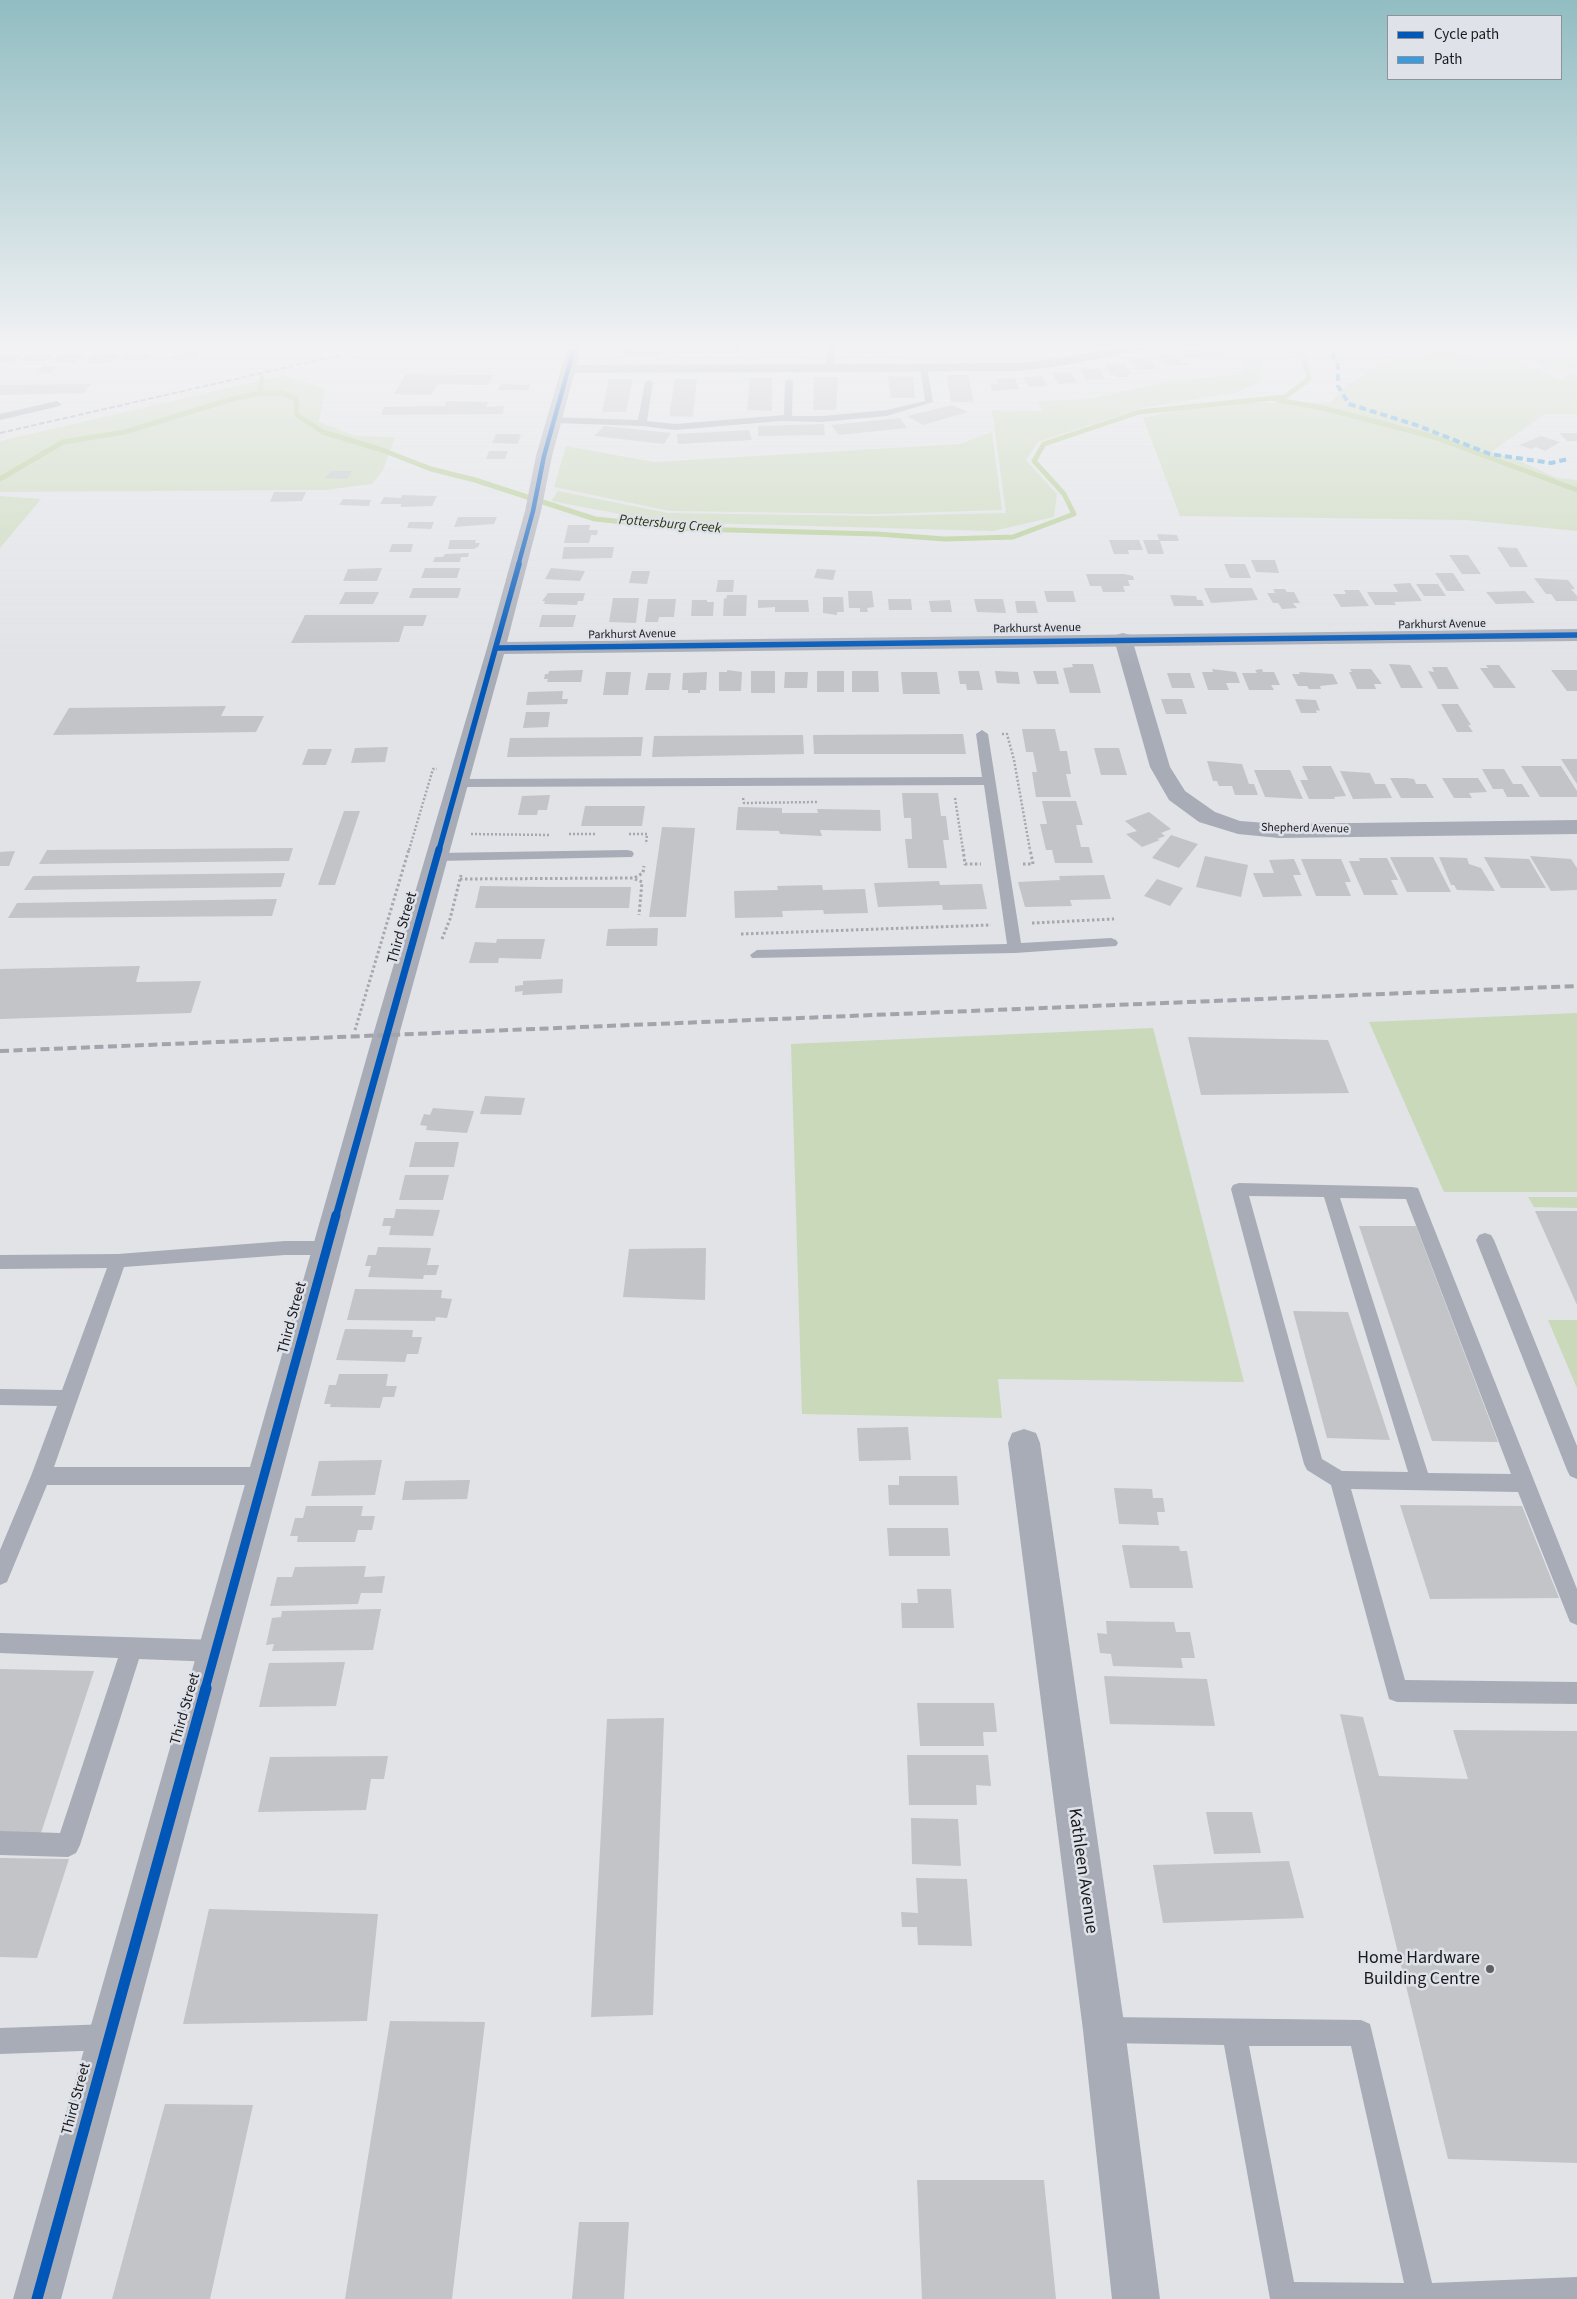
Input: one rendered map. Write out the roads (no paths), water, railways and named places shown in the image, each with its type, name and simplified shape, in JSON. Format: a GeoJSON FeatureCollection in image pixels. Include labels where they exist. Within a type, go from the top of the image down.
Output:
{"type":"FeatureCollection","features":[{"type":"Feature","properties":{"kind":"street","name":"Third Street"},"geometry":{"type":"LineString","coordinates":[[37,2299],[327,1248],[459,783],[546,452]]}},
{"type":"Feature","properties":{"kind":"street","name":"Parkhurst Avenue"},"geometry":{"type":"LineString","coordinates":[[496,648],[1577,635]]}},
{"type":"Feature","properties":{"kind":"street","name":"Shepherd Avenue"},"geometry":{"type":"LineString","coordinates":[[1123,639],[1160,767],[1177,795],[1207,817],[1238,827],[1279,831],[1577,827]]}},
{"type":"Feature","properties":{"kind":"street","name":"Kathleen Avenue"},"geometry":{"type":"LineString","coordinates":[[1024,1444],[1104,2030],[1136,2299]]}},
{"type":"Feature","properties":{"kind":"lane"},"geometry":{"type":"LineString","coordinates":[[982,734],[1015,948]]}},
{"type":"Feature","properties":{"kind":"lane"},"geometry":{"type":"LineString","coordinates":[[459,783],[989,781]]}},
{"type":"Feature","properties":{"kind":"lane"},"geometry":{"type":"LineString","coordinates":[[438,858],[627,854]]}},
{"type":"Feature","properties":{"kind":"lane"},"geometry":{"type":"LineString","coordinates":[[757,955],[1015,948],[1111,943]]}},
{"type":"Feature","properties":{"kind":"lane"},"geometry":{"type":"LineString","coordinates":[[1524,1483],[1338,1480],[1314,1464],[1239,1189],[1412,1193],[1577,1615]]}},
{"type":"Feature","properties":{"kind":"lane"},"geometry":{"type":"LineString","coordinates":[[1330,1191],[1421,1482]]}},
{"type":"Feature","properties":{"kind":"lane"},"geometry":{"type":"LineString","coordinates":[[1485,1240],[1572,1444],[1577,1470]]}},
{"type":"Feature","properties":{"kind":"lane"},"geometry":{"type":"LineString","coordinates":[[0,1262],[118,1261],[285,1248],[327,1248]]}},
{"type":"Feature","properties":{"kind":"lane"},"geometry":{"type":"LineString","coordinates":[[0,1575],[41,1476],[118,1261]]}},
{"type":"Feature","properties":{"kind":"lane"},"geometry":{"type":"LineString","coordinates":[[0,1398],[69,1398]]}},
{"type":"Feature","properties":{"kind":"lane"},"geometry":{"type":"LineString","coordinates":[[41,1476],[264,1476]]}},
{"type":"Feature","properties":{"kind":"lane"},"geometry":{"type":"LineString","coordinates":[[1338,1480],[1397,1691],[1577,1693]]}},
{"type":"Feature","properties":{"kind":"lane"},"geometry":{"type":"LineString","coordinates":[[0,1643],[216,1651]]}},
{"type":"Feature","properties":{"kind":"lane"},"geometry":{"type":"LineString","coordinates":[[0,1843],[68,1845],[132,1647]]}},
{"type":"Feature","properties":{"kind":"lane"},"geometry":{"type":"LineString","coordinates":[[1104,2030],[1361,2033],[1422,2297]]}},
{"type":"Feature","properties":{"kind":"lane"},"geometry":{"type":"LineString","coordinates":[[1234,2033],[1283,2296],[1540,2296],[1577,2291]]}},
{"type":"Feature","properties":{"kind":"lane"},"geometry":{"type":"LineString","coordinates":[[0,2041],[109,2037]]}},
{"type":"Feature","properties":{"kind":"waterway","name":"Pottersburg Creek"},"geometry":{"type":"LineString","coordinates":[[0,479],[45,452]]}},
{"type":"Feature","properties":{"kind":"waterway","name":"Pottersburg Creek"},"geometry":{"type":"LineString","coordinates":[[388,452],[431,469],[475,480],[595,519],[693,529],[877,534],[945,539],[1013,537],[1074,514],[1064,494],[1034,461],[1039,452]]}},
{"type":"Feature","properties":{"kind":"waterway","name":"Pottersburg Creek"},"geometry":{"type":"LineString","coordinates":[[1475,452],[1577,490]]}},
{"type":"Feature","properties":{"kind":"railway"},"geometry":{"type":"LineString","coordinates":[[0,1051],[1577,986]]}},
{"type":"Feature","properties":{"kind":"place","name":"Home Hardware Building Centre"},"geometry":{"type":"Point","coordinates":[1490,1969]}}]}
